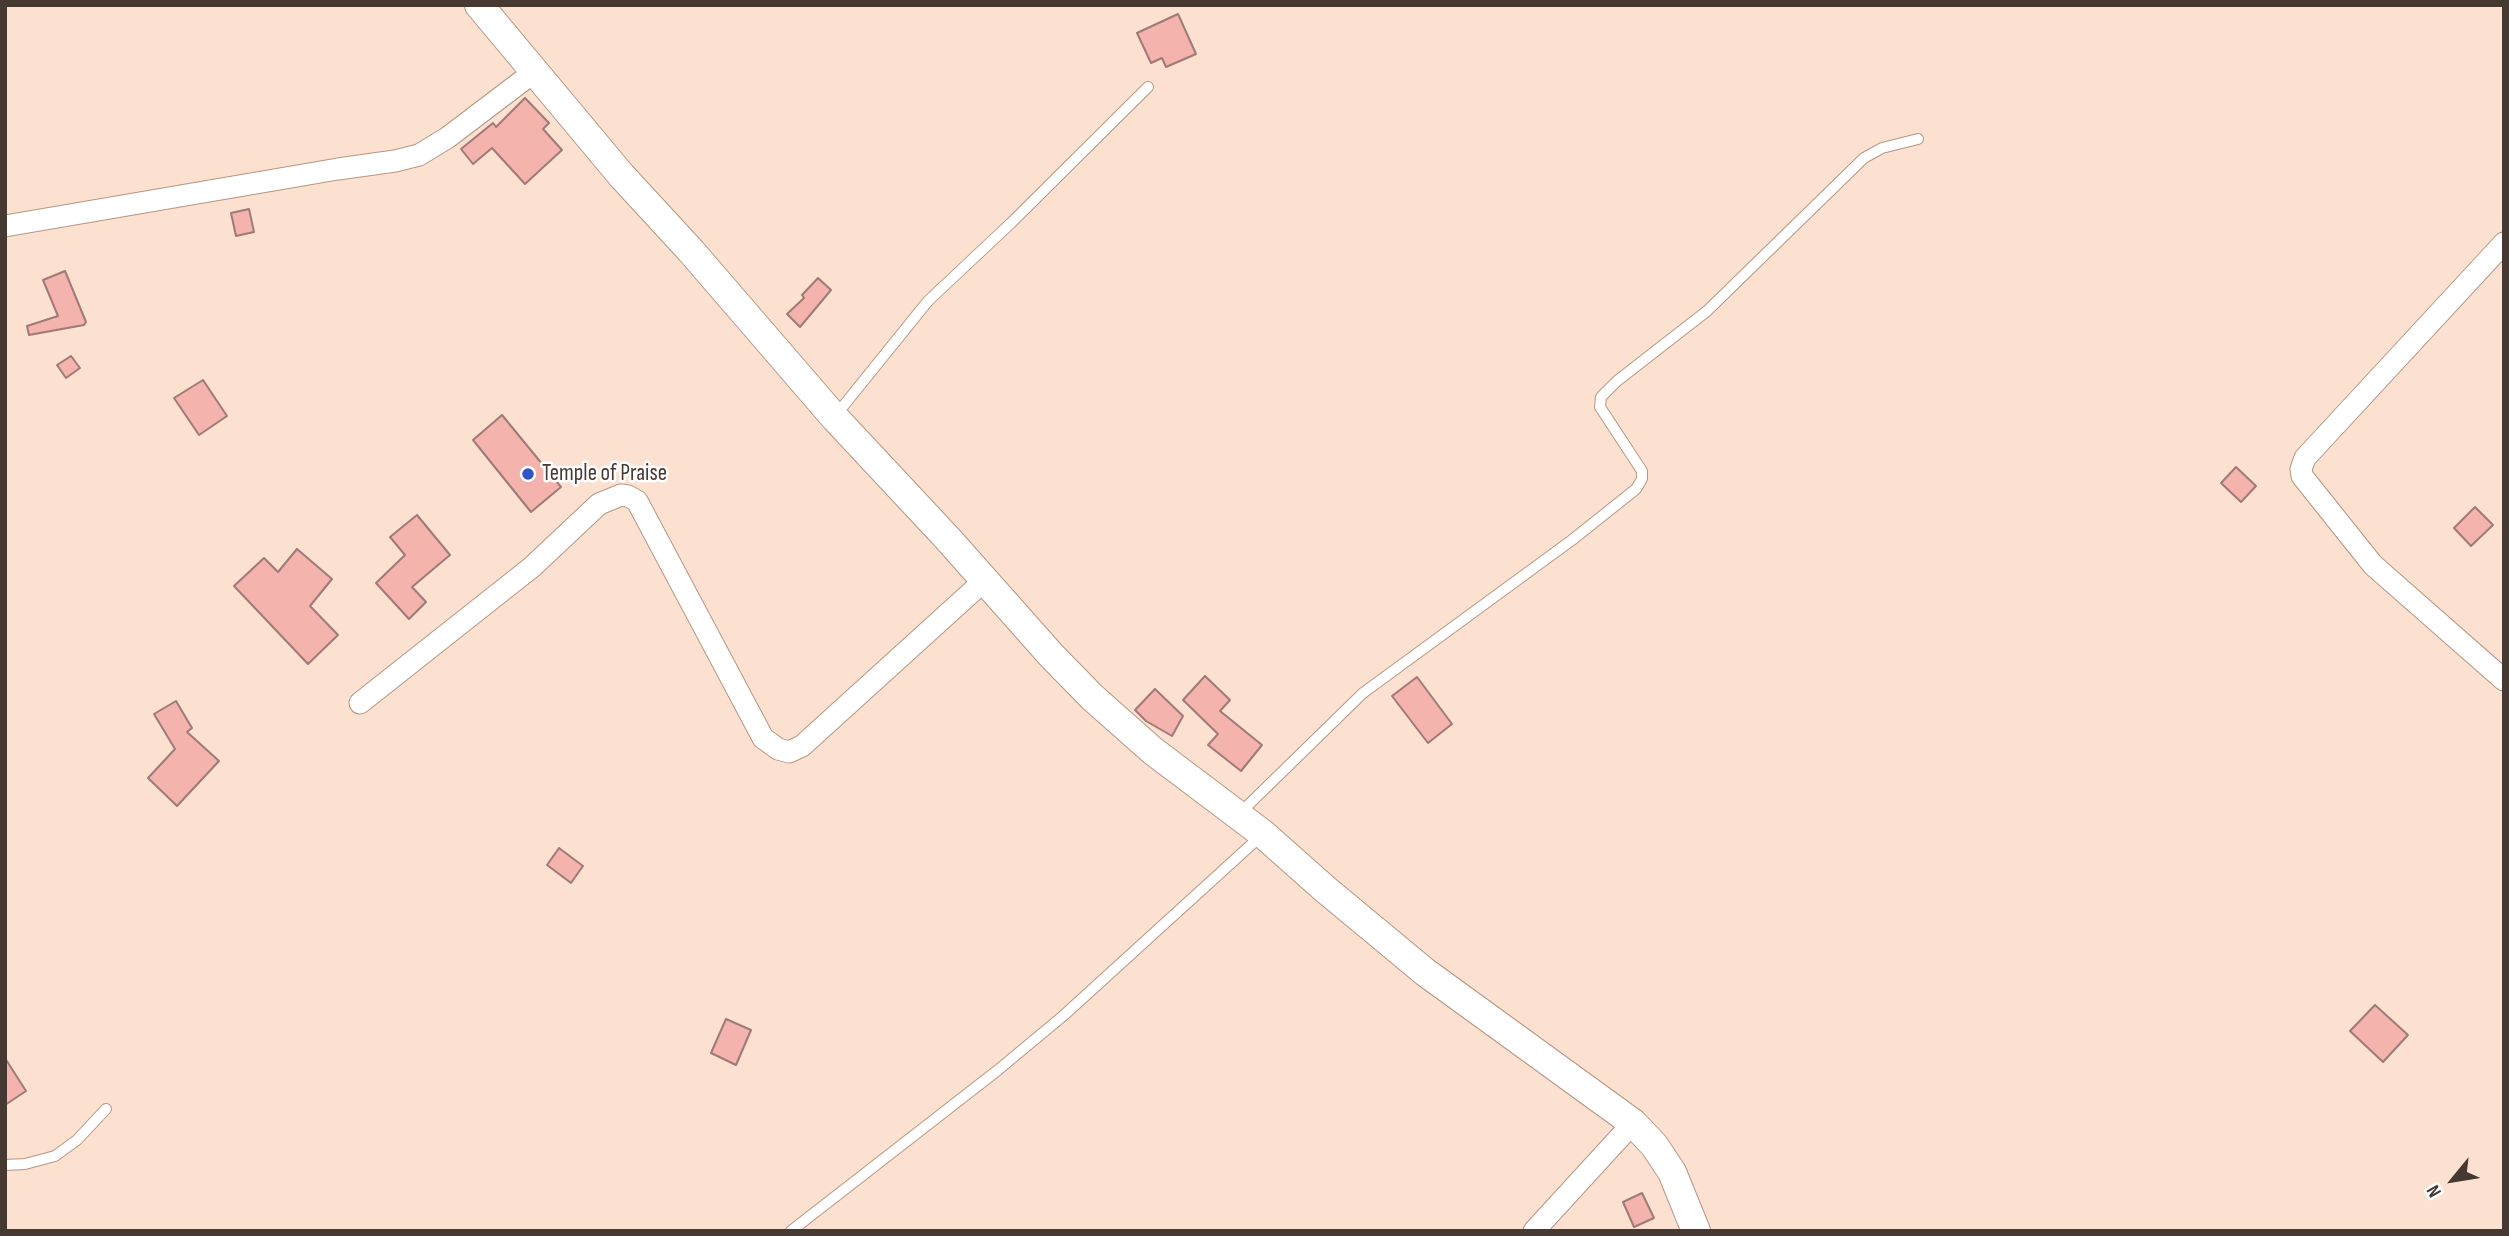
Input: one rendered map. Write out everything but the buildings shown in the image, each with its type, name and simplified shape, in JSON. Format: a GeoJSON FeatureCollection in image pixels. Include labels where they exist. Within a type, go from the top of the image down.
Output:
{"type":"FeatureCollection","features":[{"type":"Feature","properties":{"kind":"street"},"geometry":{"type":"LineString","coordinates":[[479,5],[835,418],[985,580],[1051,656],[1153,751],[1263,834],[1425,972],[1633,1123],[1654,1145],[1672,1172],[1696,1231]]}},
{"type":"Feature","properties":{"kind":"street"},"geometry":{"type":"LineString","coordinates":[[5,226],[419,155],[447,138],[534,72]]}},
{"type":"Feature","properties":{"kind":"street"},"geometry":{"type":"LineString","coordinates":[[2504,243],[2305,458],[2301,469],[2302,476],[2373,565],[2504,680]]}},
{"type":"Feature","properties":{"kind":"street"},"geometry":{"type":"LineString","coordinates":[[360,703],[532,567],[599,504],[621,495],[637,501],[763,738],[778,749],[789,752],[802,746],[985,580]]}},
{"type":"Feature","properties":{"kind":"street"},"geometry":{"type":"LineString","coordinates":[[1534,1231],[1633,1123]]}},
{"type":"Feature","properties":{"kind":"lane"},"geometry":{"type":"LineString","coordinates":[[835,418],[929,301],[1148,87]]}},
{"type":"Feature","properties":{"kind":"lane"},"geometry":{"type":"LineString","coordinates":[[1238,815],[1363,693],[1572,540],[1636,489],[1642,480],[1642,471],[1600,407],[1601,397],[1706,311],[1864,158],[1890,145],[1918,138]]}},
{"type":"Feature","properties":{"kind":"lane"},"geometry":{"type":"LineString","coordinates":[[791,1231],[1063,1016],[1263,834]]}},
{"type":"Feature","properties":{"kind":"lane"},"geometry":{"type":"LineString","coordinates":[[5,1166],[55,1156],[77,1140],[106,1109]]}},
{"type":"Feature","properties":{"kind":"place","name":"Temple of Praise"},"geometry":{"type":"Point","coordinates":[528,474]}}]}
